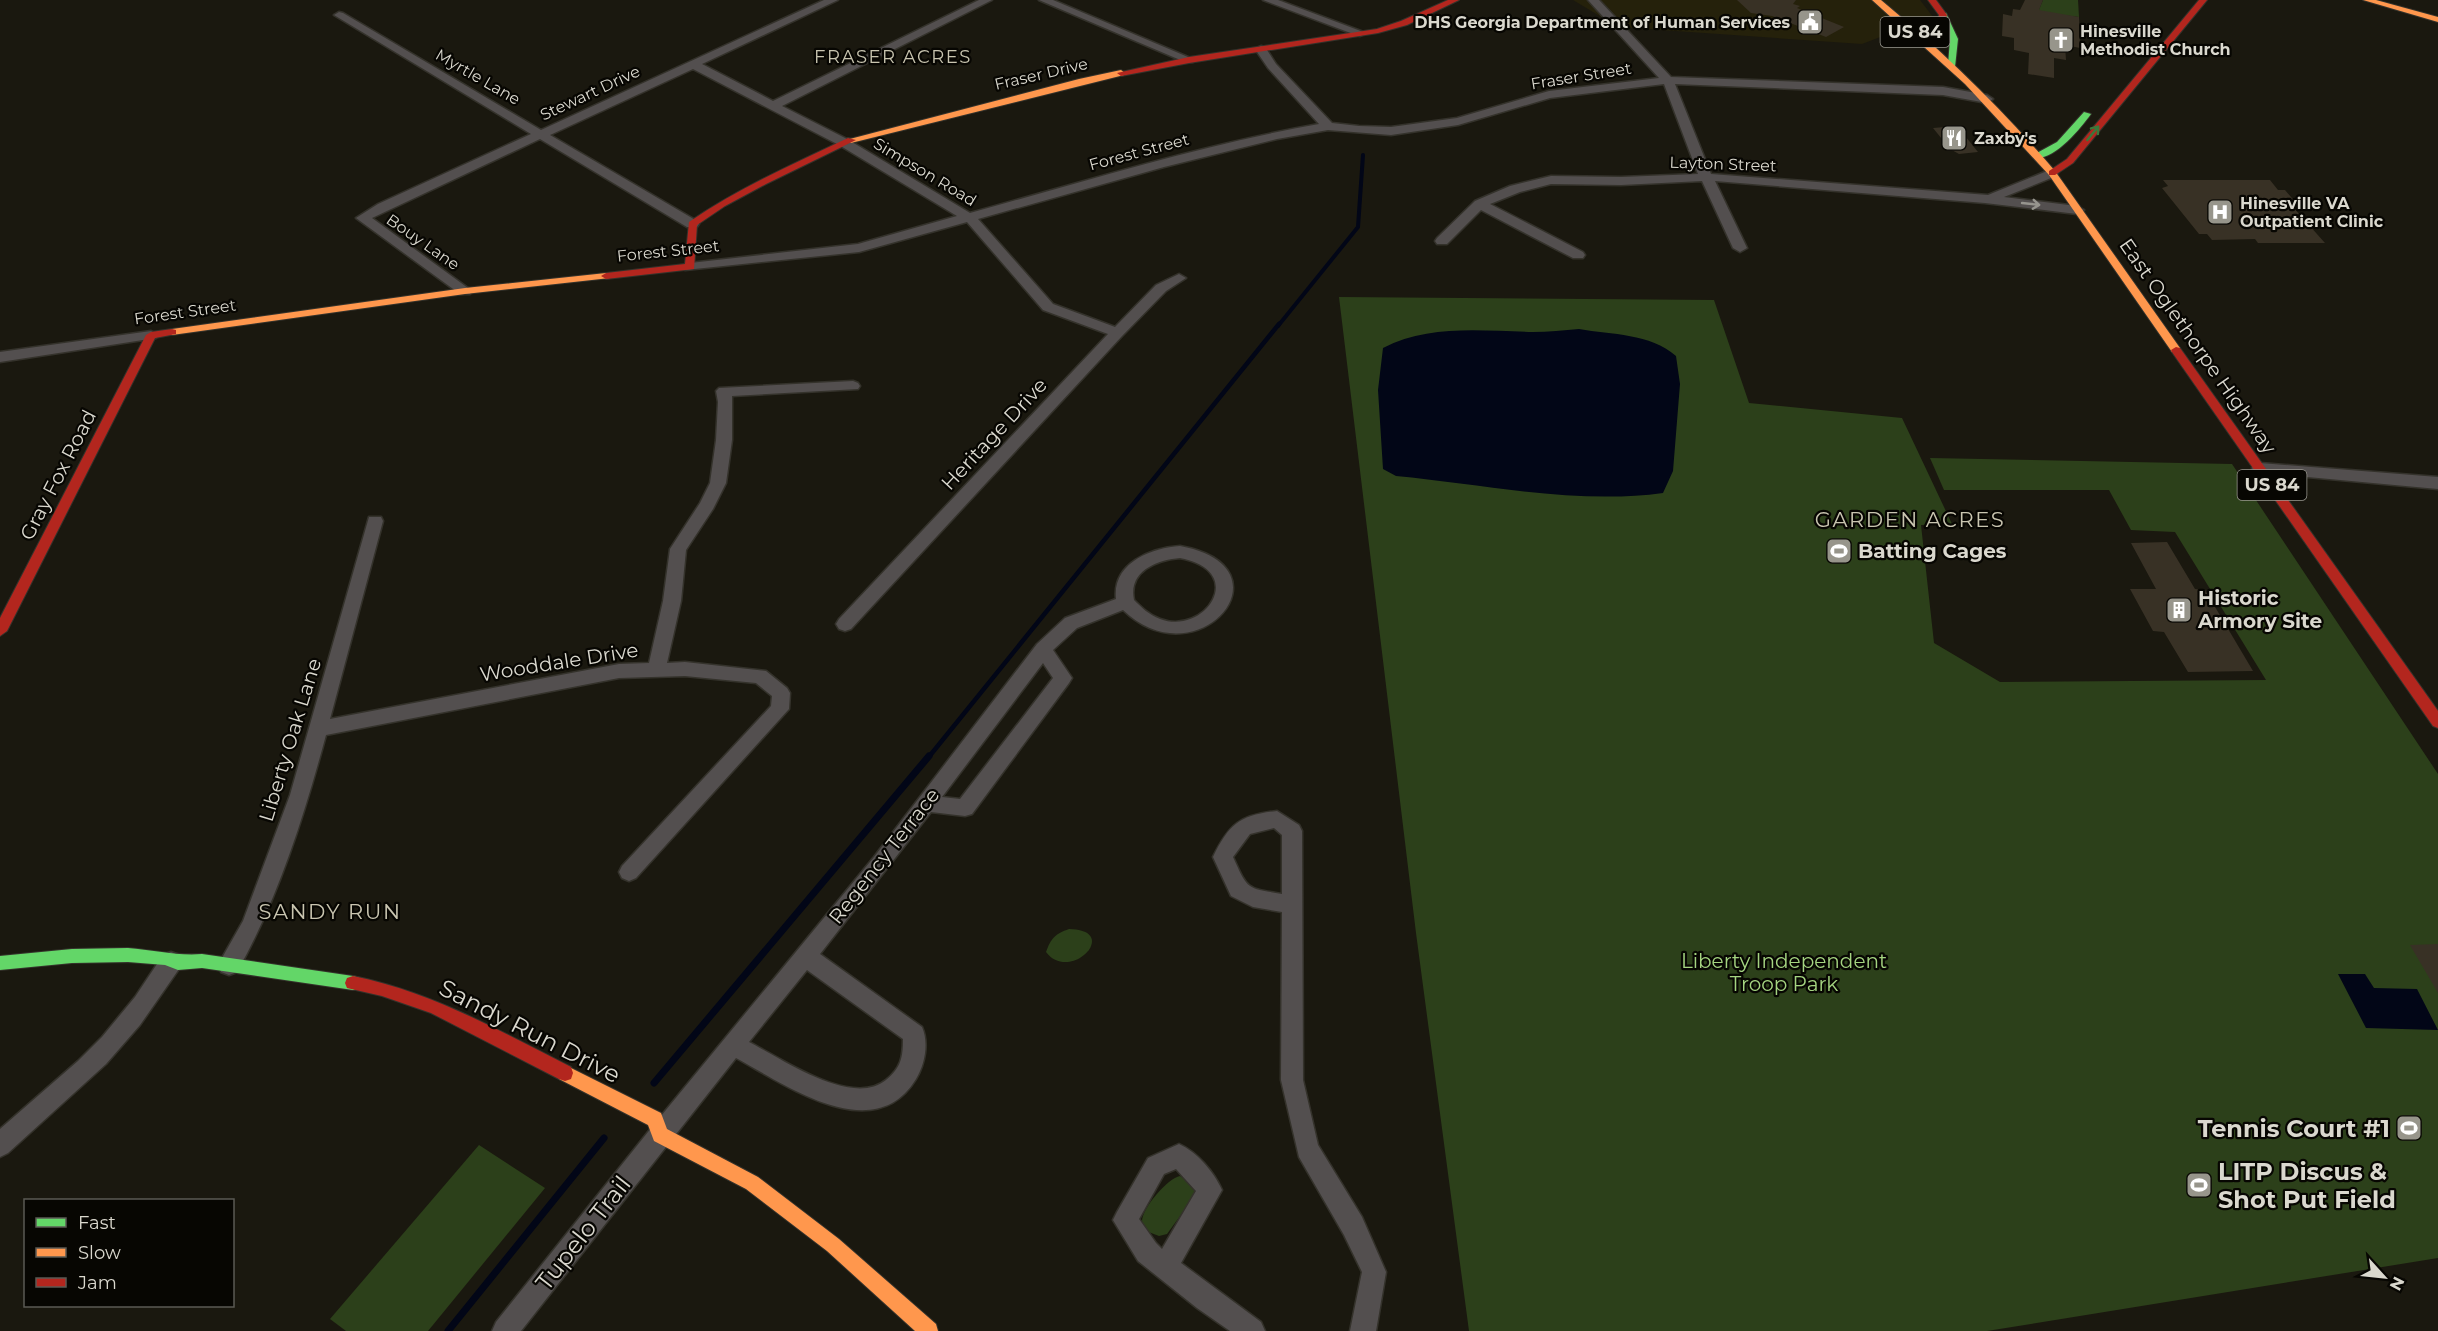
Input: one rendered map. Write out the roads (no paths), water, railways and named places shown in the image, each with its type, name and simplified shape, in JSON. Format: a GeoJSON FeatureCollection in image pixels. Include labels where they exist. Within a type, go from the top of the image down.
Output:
{"type":"FeatureCollection","features":[{"type":"Feature","properties":{"kind":"main road","name":"Fraser Drive"},"geometry":{"type":"LineString","coordinates":[[692,224],[722,204],[843,142],[1014,97],[1189,60],[1378,31],[1404,23],[1455,0]]}},
{"type":"Feature","properties":{"kind":"main road","name":"US 84"},"geometry":{"type":"LineString","coordinates":[[1876,0],[1952,65]]}},
{"type":"Feature","properties":{"kind":"main road"},"geometry":{"type":"LineString","coordinates":[[1932,0],[1951,26],[1955,50],[1952,65]]}},
{"type":"Feature","properties":{"kind":"main road"},"geometry":{"type":"LineString","coordinates":[[2052,173],[2070,161],[2203,0]]}},
{"type":"Feature","properties":{"kind":"main road"},"geometry":{"type":"LineString","coordinates":[[2367,0],[2438,20]]}},
{"type":"Feature","properties":{"kind":"main road"},"geometry":{"type":"LineString","coordinates":[[1911,28],[1936,23],[1942,20],[1943,15]]}},
{"type":"Feature","properties":{"kind":"main road","name":"East Oglethorpe Highway"},"geometry":{"type":"LineString","coordinates":[[1952,65],[1987,99],[2052,173],[2438,722]]}},
{"type":"Feature","properties":{"kind":"main road"},"geometry":{"type":"LineString","coordinates":[[2038,156],[2060,144],[2093,107]]}},
{"type":"Feature","properties":{"kind":"main road"},"geometry":{"type":"LineString","coordinates":[[690,267],[692,224]]}},
{"type":"Feature","properties":{"kind":"main road","name":"Forest Street"},"geometry":{"type":"LineString","coordinates":[[151,335],[465,291],[690,267]]}},
{"type":"Feature","properties":{"kind":"main road","name":"Gray Fox Road"},"geometry":{"type":"LineString","coordinates":[[0,631],[151,335]]}},
{"type":"Feature","properties":{"kind":"main road","name":"Sandy Run Drive"},"geometry":{"type":"LineString","coordinates":[[0,963],[72,956],[128,955],[166,958],[171,962],[202,961],[378,987],[430,1003],[478,1025],[545,1063],[655,1119],[660,1135],[752,1183],[832,1245],[929,1331]]}},
{"type":"Feature","properties":{"kind":"street","name":"Stewart Drive"},"geometry":{"type":"LineString","coordinates":[[363,218],[833,0]]}},
{"type":"Feature","properties":{"kind":"street"},"geometry":{"type":"LineString","coordinates":[[774,105],[987,0]]}},
{"type":"Feature","properties":{"kind":"street"},"geometry":{"type":"LineString","coordinates":[[1044,0],[1189,60]]}},
{"type":"Feature","properties":{"kind":"street"},"geometry":{"type":"LineString","coordinates":[[1268,0],[1360,33]]}},
{"type":"Feature","properties":{"kind":"street"},"geometry":{"type":"LineString","coordinates":[[1593,0],[1668,80],[1706,177],[1740,248]]}},
{"type":"Feature","properties":{"kind":"street","name":"Myrtle Lane"},"geometry":{"type":"LineString","coordinates":[[339,15],[542,133],[692,224]]}},
{"type":"Feature","properties":{"kind":"street"},"geometry":{"type":"LineString","coordinates":[[1261,49],[1272,66],[1328,126]]}},
{"type":"Feature","properties":{"kind":"street","name":"Simpson Road"},"geometry":{"type":"LineString","coordinates":[[693,64],[843,142],[971,219],[1048,307],[1117,333]]}},
{"type":"Feature","properties":{"kind":"street"},"geometry":{"type":"LineString","coordinates":[[1943,92],[1963,76]]}},
{"type":"Feature","properties":{"kind":"street","name":"Fraser Street"},"geometry":{"type":"LineString","coordinates":[[1328,126],[1391,131],[1416,128],[1458,121],[1549,95],[1668,80],[1943,92],[1987,99]]}},
{"type":"Feature","properties":{"kind":"street","name":"Forest Street"},"geometry":{"type":"LineString","coordinates":[[690,267],[859,248],[971,219],[1160,164],[1277,135],[1328,126]]}},
{"type":"Feature","properties":{"kind":"street","name":"Layton Street"},"geometry":{"type":"LineString","coordinates":[[1985,199],[2024,186],[2052,173]]}},
{"type":"Feature","properties":{"kind":"street","name":"Layton Street"},"geometry":{"type":"LineString","coordinates":[[1442,241],[1480,204],[1515,189],[1551,180],[1621,182],[1706,177],[1985,199],[2077,210]]}},
{"type":"Feature","properties":{"kind":"street"},"geometry":{"type":"LineString","coordinates":[[1480,204],[1578,255]]}},
{"type":"Feature","properties":{"kind":"street","name":"Bouy Lane"},"geometry":{"type":"LineString","coordinates":[[363,218],[465,291]]}},
{"type":"Feature","properties":{"kind":"street","name":"Heritage Drive"},"geometry":{"type":"LineString","coordinates":[[845,624],[1117,333],[1161,288],[1179,278]]}},
{"type":"Feature","properties":{"kind":"street","name":"Forest Street"},"geometry":{"type":"LineString","coordinates":[[0,357],[151,335]]}},
{"type":"Feature","properties":{"kind":"street"},"geometry":{"type":"LineString","coordinates":[[656,670],[672,601],[678,549],[707,505],[718,483],[724,440],[726,402],[724,391],[853,386]]}},
{"type":"Feature","properties":{"kind":"street"},"geometry":{"type":"LineString","coordinates":[[2260,468],[2438,483]]}},
{"type":"Feature","properties":{"kind":"street","name":"Liberty Oak Lane"},"geometry":{"type":"LineString","coordinates":[[229,965],[252,925],[300,795],[375,521]]}},
{"type":"Feature","properties":{"kind":"street"},"geometry":{"type":"LineString","coordinates":[[1180,552],[1197,555],[1211,562],[1221,573],[1226,590],[1221,605],[1206,620],[1188,627],[1166,628],[1145,622],[1126,602],[1124,588],[1133,568],[1145,559],[1165,553],[1180,552]]}},
{"type":"Feature","properties":{"kind":"street","name":"Regency Terrace"},"geometry":{"type":"LineString","coordinates":[[660,1135],[927,803],[1042,649],[1071,623],[1126,602]]}},
{"type":"Feature","properties":{"kind":"street"},"geometry":{"type":"LineString","coordinates":[[927,803],[965,808],[1063,678],[1042,649]]}},
{"type":"Feature","properties":{"kind":"street","name":"Wooddale Drive"},"geometry":{"type":"LineString","coordinates":[[319,729],[619,671],[685,669],[760,676],[781,693],[780,709],[629,872]]}},
{"type":"Feature","properties":{"kind":"street"},"geometry":{"type":"LineString","coordinates":[[1292,905],[1252,898],[1238,890],[1223,857],[1234,835],[1256,821],[1277,819],[1292,831],[1292,905],[1292,1080],[1307,1149],[1353,1226],[1374,1272],[1363,1331]]}},
{"type":"Feature","properties":{"kind":"street"},"geometry":{"type":"LineString","coordinates":[[733,1045],[835,1096],[860,1101],[878,1098],[894,1088],[913,1061],[914,1034],[805,956]]}},
{"type":"Feature","properties":{"kind":"street"},"geometry":{"type":"LineString","coordinates":[[0,1145],[86,1069],[133,1018],[171,962]]}},
{"type":"Feature","properties":{"kind":"street","name":"Tupelo Trail"},"geometry":{"type":"LineString","coordinates":[[505,1331],[660,1135]]}},
{"type":"Feature","properties":{"kind":"street"},"geometry":{"type":"LineString","coordinates":[[1165,1267],[1252,1331]]}},
{"type":"Feature","properties":{"kind":"water"},"geometry":{"type":"Polygon","coordinates":[[[1579,329],[1643,339],[1666,348],[1676,356],[1680,384],[1673,471],[1663,493],[1597,497],[1563,495],[1396,476],[1383,469],[1378,390],[1383,348],[1401,340],[1437,332],[1475,330],[1539,332],[1579,329]]]}},
{"type":"Feature","properties":{"kind":"water"},"geometry":{"type":"Polygon","coordinates":[[[2338,974],[2365,974],[2374,988],[2417,989],[2438,1030],[2366,1028],[2338,974]]]}},
{"type":"Feature","properties":{"kind":"waterway"},"geometry":{"type":"LineString","coordinates":[[1278,326],[1358,227],[1363,155]]}},
{"type":"Feature","properties":{"kind":"waterway"},"geometry":{"type":"LineString","coordinates":[[928,758],[1279,324]]}},
{"type":"Feature","properties":{"kind":"waterway"},"geometry":{"type":"LineString","coordinates":[[654,1083],[929,756]]}},
{"type":"Feature","properties":{"kind":"waterway"},"geometry":{"type":"LineString","coordinates":[[448,1331],[604,1138]]}},
{"type":"Feature","properties":{"kind":"place","name":"DHS Georgia Department of Human Services"},"geometry":{"type":"Point","coordinates":[1810,22]}},
{"type":"Feature","properties":{"kind":"place","name":"Hinesville Methodist Church"},"geometry":{"type":"Point","coordinates":[2061,40]}},
{"type":"Feature","properties":{"kind":"place","name":"Zaxby's"},"geometry":{"type":"Point","coordinates":[1954,138]}},
{"type":"Feature","properties":{"kind":"place","name":"Hinesville VA Outpatient Clinic"},"geometry":{"type":"Point","coordinates":[2220,212]}},
{"type":"Feature","properties":{"kind":"place","name":"Batting Cages"},"geometry":{"type":"Point","coordinates":[1839,551]}},
{"type":"Feature","properties":{"kind":"place","name":"Historic Armory Site"},"geometry":{"type":"Point","coordinates":[2179,610]}},
{"type":"Feature","properties":{"kind":"place","name":"Tennis Court #1"},"geometry":{"type":"Point","coordinates":[2409,1128]}},
{"type":"Feature","properties":{"kind":"place","name":"LITP Discus & Shot Put Field"},"geometry":{"type":"Point","coordinates":[2199,1185]}},
{"type":"Feature","properties":{"kind":"district","name":"FRASER ACRES"},"geometry":{"type":"Point","coordinates":[893,57]}},
{"type":"Feature","properties":{"kind":"district","name":"GARDEN ACRES"},"geometry":{"type":"Point","coordinates":[1910,519]}},
{"type":"Feature","properties":{"kind":"district","name":"SANDY RUN"},"geometry":{"type":"Point","coordinates":[330,911]}},
{"type":"Feature","properties":{"kind":"park label","name":"Liberty Independent Troop Park"},"geometry":{"type":"Point","coordinates":[1784,972]}}]}
